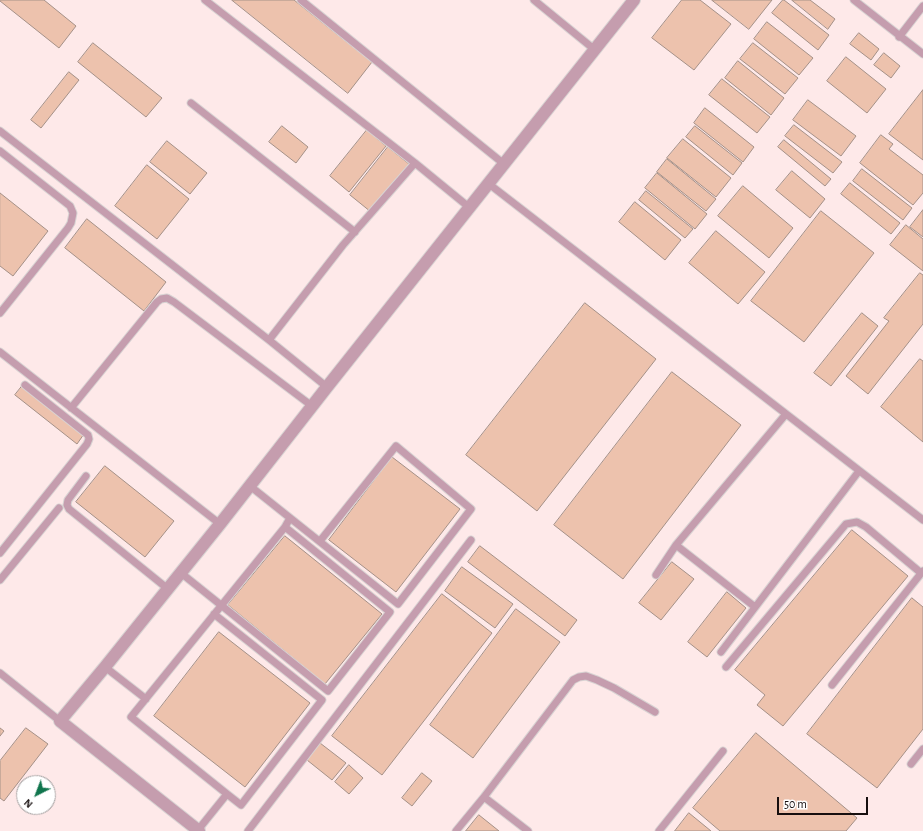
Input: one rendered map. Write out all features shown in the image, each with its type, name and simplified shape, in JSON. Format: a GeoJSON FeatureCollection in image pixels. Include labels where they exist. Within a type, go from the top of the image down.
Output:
{"type":"FeatureCollection","features":[{"type":"Feature","properties":{"kind":"street"},"geometry":{"type":"LineString","coordinates":[[198,831],[60,721],[181,573],[634,0]]}},
{"type":"Feature","properties":{"kind":"lane"},"geometry":{"type":"LineString","coordinates":[[205,0],[415,163],[470,208]]}},
{"type":"Feature","properties":{"kind":"lane"},"geometry":{"type":"LineString","coordinates":[[300,0],[504,164]]}},
{"type":"Feature","properties":{"kind":"lane"},"geometry":{"type":"LineString","coordinates":[[534,0],[595,50]]}},
{"type":"Feature","properties":{"kind":"lane"},"geometry":{"type":"LineString","coordinates":[[854,0],[923,54]]}},
{"type":"Feature","properties":{"kind":"lane"},"geometry":{"type":"LineString","coordinates":[[900,36],[923,6]]}},
{"type":"Feature","properties":{"kind":"lane"},"geometry":{"type":"LineString","coordinates":[[191,102],[355,232]]}},
{"type":"Feature","properties":{"kind":"lane"},"geometry":{"type":"LineString","coordinates":[[0,131],[269,340],[327,387]]}},
{"type":"Feature","properties":{"kind":"lane"},"geometry":{"type":"LineString","coordinates":[[0,151],[70,206],[73,212],[71,223],[68,228],[0,313]]}},
{"type":"Feature","properties":{"kind":"lane"},"geometry":{"type":"LineString","coordinates":[[269,340],[343,244],[415,163]]}},
{"type":"Feature","properties":{"kind":"lane"},"geometry":{"type":"LineString","coordinates":[[489,184],[923,520]]}},
{"type":"Feature","properties":{"kind":"lane"},"geometry":{"type":"LineString","coordinates":[[71,408],[157,302],[167,298],[312,406]]}},
{"type":"Feature","properties":{"kind":"lane"},"geometry":{"type":"LineString","coordinates":[[0,352],[220,524]]}},
{"type":"Feature","properties":{"kind":"lane"},"geometry":{"type":"LineString","coordinates":[[0,553],[87,444],[89,439],[88,435],[25,385]]}},
{"type":"Feature","properties":{"kind":"lane"},"geometry":{"type":"LineString","coordinates":[[656,575],[676,545],[786,414]]}},
{"type":"Feature","properties":{"kind":"lane"},"geometry":{"type":"LineString","coordinates":[[250,486],[320,542],[398,604],[470,509],[396,446],[320,542]]}},
{"type":"Feature","properties":{"kind":"lane"},"geometry":{"type":"LineString","coordinates":[[721,652],[860,471]]}},
{"type":"Feature","properties":{"kind":"lane"},"geometry":{"type":"LineString","coordinates":[[86,476],[68,500],[67,505],[69,508],[168,589]]}},
{"type":"Feature","properties":{"kind":"lane"},"geometry":{"type":"LineString","coordinates":[[0,580],[58,508]]}},
{"type":"Feature","properties":{"kind":"lane"},"geometry":{"type":"LineString","coordinates":[[214,614],[322,700],[241,805],[131,717],[214,614],[285,527],[290,518]]}},
{"type":"Feature","properties":{"kind":"lane"},"geometry":{"type":"LineString","coordinates":[[726,667],[846,524],[857,522],[866,527],[922,572],[832,685]]}},
{"type":"Feature","properties":{"kind":"lane"},"geometry":{"type":"LineString","coordinates":[[181,573],[328,691],[390,612],[285,527]]}},
{"type":"Feature","properties":{"kind":"lane"},"geometry":{"type":"LineString","coordinates":[[248,831],[471,540]]}},
{"type":"Feature","properties":{"kind":"lane"},"geometry":{"type":"LineString","coordinates":[[676,545],[755,607]]}},
{"type":"Feature","properties":{"kind":"lane"},"geometry":{"type":"LineString","coordinates":[[105,667],[146,699]]}},
{"type":"Feature","properties":{"kind":"lane"},"geometry":{"type":"LineString","coordinates":[[0,673],[60,721]]}},
{"type":"Feature","properties":{"kind":"lane"},"geometry":{"type":"LineString","coordinates":[[456,831],[484,797],[573,680],[586,676],[597,680],[614,688],[655,712]]}},
{"type":"Feature","properties":{"kind":"lane"},"geometry":{"type":"LineString","coordinates":[[911,764],[923,749]]}},
{"type":"Feature","properties":{"kind":"lane"},"geometry":{"type":"LineString","coordinates":[[659,831],[723,751]]}},
{"type":"Feature","properties":{"kind":"lane"},"geometry":{"type":"LineString","coordinates":[[198,831],[228,794]]}},
{"type":"Feature","properties":{"kind":"lane"},"geometry":{"type":"LineString","coordinates":[[484,797],[528,831]]}},
{"type":"Feature","properties":{"kind":"shaded area"},"geometry":{"type":"Polygon","coordinates":[[[0,0],[923,0],[923,831],[0,831],[0,0]]]}},
{"type":"Feature","properties":{"kind":"building"},"geometry":{"type":"Polygon","coordinates":[[[0,0],[44,0],[76,26],[59,48],[0,0]]]}},
{"type":"Feature","properties":{"kind":"building"},"geometry":{"type":"Polygon","coordinates":[[[232,0],[294,0],[372,62],[348,93],[232,0]]]}},
{"type":"Feature","properties":{"kind":"building"},"geometry":{"type":"Polygon","coordinates":[[[682,0],[700,0],[731,24],[694,70],[652,38],[682,0]]]}},
{"type":"Feature","properties":{"kind":"building"},"geometry":{"type":"Polygon","coordinates":[[[712,0],[772,0],[749,29],[712,0]]]}},
{"type":"Feature","properties":{"kind":"building"},"geometry":{"type":"Polygon","coordinates":[[[783,0],[829,35],[818,50],[772,13],[783,0]]]}},
{"type":"Feature","properties":{"kind":"building"},"geometry":{"type":"Polygon","coordinates":[[[792,0],[810,0],[835,19],[828,29],[792,0]]]}},
{"type":"Feature","properties":{"kind":"building"},"geometry":{"type":"Polygon","coordinates":[[[767,22],[813,58],[799,75],[754,39],[767,22]]]}},
{"type":"Feature","properties":{"kind":"building"},"geometry":{"type":"Polygon","coordinates":[[[859,33],[879,49],[871,60],[850,44],[859,33]]]}},
{"type":"Feature","properties":{"kind":"building"},"geometry":{"type":"Polygon","coordinates":[[[93,43],[162,98],[146,117],[78,62],[93,43]]]}},
{"type":"Feature","properties":{"kind":"building"},"geometry":{"type":"Polygon","coordinates":[[[753,43],[798,78],[785,94],[740,59],[753,43]]]}},
{"type":"Feature","properties":{"kind":"building"},"geometry":{"type":"Polygon","coordinates":[[[884,53],[900,66],[891,78],[874,65],[884,53]]]}},
{"type":"Feature","properties":{"kind":"building"},"geometry":{"type":"Polygon","coordinates":[[[846,57],[886,89],[867,113],[827,81],[846,57]]]}},
{"type":"Feature","properties":{"kind":"building"},"geometry":{"type":"Polygon","coordinates":[[[738,61],[784,98],[771,115],[725,78],[738,61]]]}},
{"type":"Feature","properties":{"kind":"building"},"geometry":{"type":"Polygon","coordinates":[[[69,72],[79,80],[41,128],[31,120],[69,72]]]}},
{"type":"Feature","properties":{"kind":"building"},"geometry":{"type":"Polygon","coordinates":[[[722,79],[770,117],[757,133],[709,95],[722,79]]]}},
{"type":"Feature","properties":{"kind":"building"},"geometry":{"type":"Polygon","coordinates":[[[923,90],[923,160],[889,134],[923,90]]]}},
{"type":"Feature","properties":{"kind":"building"},"geometry":{"type":"Polygon","coordinates":[[[808,100],[856,136],[841,156],[793,120],[808,100]]]}},
{"type":"Feature","properties":{"kind":"building"},"geometry":{"type":"Polygon","coordinates":[[[705,108],[754,147],[743,162],[694,123],[705,108]]]}},
{"type":"Feature","properties":{"kind":"building"},"geometry":{"type":"Polygon","coordinates":[[[794,125],[842,162],[833,173],[785,136],[794,125]]]}},
{"type":"Feature","properties":{"kind":"building"},"geometry":{"type":"Polygon","coordinates":[[[282,126],[308,147],[296,163],[269,142],[282,126]]]}},
{"type":"Feature","properties":{"kind":"building"},"geometry":{"type":"Polygon","coordinates":[[[695,126],[742,163],[733,175],[686,137],[695,126]]]}},
{"type":"Feature","properties":{"kind":"building"},"geometry":{"type":"Polygon","coordinates":[[[367,130],[386,146],[349,192],[330,176],[367,130]]]}},
{"type":"Feature","properties":{"kind":"building"},"geometry":{"type":"Polygon","coordinates":[[[881,135],[893,144],[889,149],[923,175],[923,193],[913,205],[860,163],[881,135]]]}},
{"type":"Feature","properties":{"kind":"building"},"geometry":{"type":"Polygon","coordinates":[[[683,139],[731,178],[716,197],[667,158],[683,139]]]}},
{"type":"Feature","properties":{"kind":"building"},"geometry":{"type":"Polygon","coordinates":[[[784,140],[831,179],[825,186],[778,147],[784,140]]]}},
{"type":"Feature","properties":{"kind":"building"},"geometry":{"type":"Polygon","coordinates":[[[167,141],[207,173],[190,194],[150,162],[167,141]]]}},
{"type":"Feature","properties":{"kind":"building"},"geometry":{"type":"Polygon","coordinates":[[[388,147],[409,164],[371,212],[350,195],[388,147]]]}},
{"type":"Feature","properties":{"kind":"building"},"geometry":{"type":"Polygon","coordinates":[[[667,159],[716,199],[706,211],[657,172],[667,159]]]}},
{"type":"Feature","properties":{"kind":"building"},"geometry":{"type":"Polygon","coordinates":[[[147,165],[189,199],[157,239],[115,206],[147,165]]]}},
{"type":"Feature","properties":{"kind":"building"},"geometry":{"type":"Polygon","coordinates":[[[862,169],[912,208],[903,220],[853,181],[862,169]]]}},
{"type":"Feature","properties":{"kind":"building"},"geometry":{"type":"Polygon","coordinates":[[[792,171],[825,199],[810,218],[776,190],[792,171]]]}},
{"type":"Feature","properties":{"kind":"building"},"geometry":{"type":"Polygon","coordinates":[[[657,173],[707,214],[695,229],[645,188],[657,173]]]}},
{"type":"Feature","properties":{"kind":"building"},"geometry":{"type":"Polygon","coordinates":[[[850,183],[900,223],[891,234],[841,194],[850,183]]]}},
{"type":"Feature","properties":{"kind":"building"},"geometry":{"type":"Polygon","coordinates":[[[743,186],[793,228],[769,258],[718,216],[743,186]]]}},
{"type":"Feature","properties":{"kind":"building"},"geometry":{"type":"Polygon","coordinates":[[[646,191],[693,229],[685,238],[639,200],[646,191]]]}},
{"type":"Feature","properties":{"kind":"building"},"geometry":{"type":"Polygon","coordinates":[[[0,193],[48,231],[13,276],[0,266],[0,193]]]}},
{"type":"Feature","properties":{"kind":"building"},"geometry":{"type":"Polygon","coordinates":[[[635,202],[681,240],[665,260],[619,222],[635,202]]]}},
{"type":"Feature","properties":{"kind":"building"},"geometry":{"type":"Polygon","coordinates":[[[923,210],[923,237],[910,227],[923,210]]]}},
{"type":"Feature","properties":{"kind":"building"},"geometry":{"type":"Polygon","coordinates":[[[821,211],[874,253],[804,342],[751,301],[821,211]]]}},
{"type":"Feature","properties":{"kind":"building"},"geometry":{"type":"Polygon","coordinates":[[[87,219],[166,282],[144,311],[65,248],[87,219]]]}},
{"type":"Feature","properties":{"kind":"building"},"geometry":{"type":"Polygon","coordinates":[[[906,225],[923,239],[923,271],[890,245],[906,225]]]}},
{"type":"Feature","properties":{"kind":"building"},"geometry":{"type":"Polygon","coordinates":[[[716,231],[765,272],[738,304],[689,263],[716,231]]]}},
{"type":"Feature","properties":{"kind":"building"},"geometry":{"type":"Polygon","coordinates":[[[920,273],[923,275],[923,324],[868,394],[846,376],[889,321],[884,318],[920,273]]]}},
{"type":"Feature","properties":{"kind":"building"},"geometry":{"type":"Polygon","coordinates":[[[585,303],[656,359],[537,511],[466,455],[585,303]]]}},
{"type":"Feature","properties":{"kind":"building"},"geometry":{"type":"Polygon","coordinates":[[[862,313],[878,326],[831,386],[814,373],[862,313]]]}},
{"type":"Feature","properties":{"kind":"building"},"geometry":{"type":"Polygon","coordinates":[[[920,359],[923,361],[923,442],[881,407],[920,359]]]}},
{"type":"Feature","properties":{"kind":"building"},"geometry":{"type":"Polygon","coordinates":[[[672,372],[741,425],[623,579],[554,525],[672,372]]]}},
{"type":"Feature","properties":{"kind":"building"},"geometry":{"type":"Polygon","coordinates":[[[23,385],[84,434],[77,444],[15,395],[23,385]]]}},
{"type":"Feature","properties":{"kind":"building"},"geometry":{"type":"Polygon","coordinates":[[[392,457],[460,509],[396,592],[329,540],[392,457]]]}},
{"type":"Feature","properties":{"kind":"building"},"geometry":{"type":"Polygon","coordinates":[[[105,466],[174,521],[145,557],[76,502],[105,466]]]}},
{"type":"Feature","properties":{"kind":"building"},"geometry":{"type":"Polygon","coordinates":[[[852,530],[908,576],[783,726],[757,705],[765,695],[735,670],[852,530]]]}},
{"type":"Feature","properties":{"kind":"building"},"geometry":{"type":"Polygon","coordinates":[[[285,536],[382,614],[325,684],[228,605],[285,536]]]}},
{"type":"Feature","properties":{"kind":"building"},"geometry":{"type":"Polygon","coordinates":[[[480,546],[577,620],[565,636],[468,562],[480,546]]]}},
{"type":"Feature","properties":{"kind":"building"},"geometry":{"type":"Polygon","coordinates":[[[672,562],[694,579],[661,620],[639,603],[672,562]]]}},
{"type":"Feature","properties":{"kind":"building"},"geometry":{"type":"Polygon","coordinates":[[[462,567],[513,604],[495,628],[445,591],[462,567]]]}},
{"type":"Feature","properties":{"kind":"building"},"geometry":{"type":"Polygon","coordinates":[[[727,592],[746,608],[707,657],[688,642],[727,592]]]}},
{"type":"Feature","properties":{"kind":"building"},"geometry":{"type":"Polygon","coordinates":[[[442,594],[492,633],[382,775],[332,736],[442,594]]]}},
{"type":"Feature","properties":{"kind":"building"},"geometry":{"type":"Polygon","coordinates":[[[912,598],[923,607],[923,729],[877,788],[807,734],[912,598]]]}},
{"type":"Feature","properties":{"kind":"building"},"geometry":{"type":"Polygon","coordinates":[[[516,609],[560,642],[473,758],[430,725],[516,609]]]}},
{"type":"Feature","properties":{"kind":"building"},"geometry":{"type":"Polygon","coordinates":[[[219,632],[310,703],[245,787],[154,716],[219,632]]]}},
{"type":"Feature","properties":{"kind":"building"},"geometry":{"type":"Polygon","coordinates":[[[0,728],[4,731],[0,736],[0,728]]]}},
{"type":"Feature","properties":{"kind":"building"},"geometry":{"type":"Polygon","coordinates":[[[26,728],[48,744],[24,775],[16,775],[16,785],[4,801],[0,798],[0,761],[26,728]]]}},
{"type":"Feature","properties":{"kind":"building"},"geometry":{"type":"Polygon","coordinates":[[[756,733],[857,818],[846,831],[720,831],[693,808],[756,733]]]}},
{"type":"Feature","properties":{"kind":"building"},"geometry":{"type":"Polygon","coordinates":[[[320,743],[346,763],[332,780],[307,760],[320,743]]]}},
{"type":"Feature","properties":{"kind":"building"},"geometry":{"type":"Polygon","coordinates":[[[349,765],[363,778],[349,794],[335,782],[349,765]]]}},
{"type":"Feature","properties":{"kind":"building"},"geometry":{"type":"Polygon","coordinates":[[[422,773],[432,781],[412,806],[402,798],[422,773]]]}},
{"type":"Feature","properties":{"kind":"building"},"geometry":{"type":"Polygon","coordinates":[[[689,813],[711,831],[675,831],[689,813]]]}},
{"type":"Feature","properties":{"kind":"building"},"geometry":{"type":"Polygon","coordinates":[[[479,815],[499,831],[466,831],[479,815]]]}}]}
